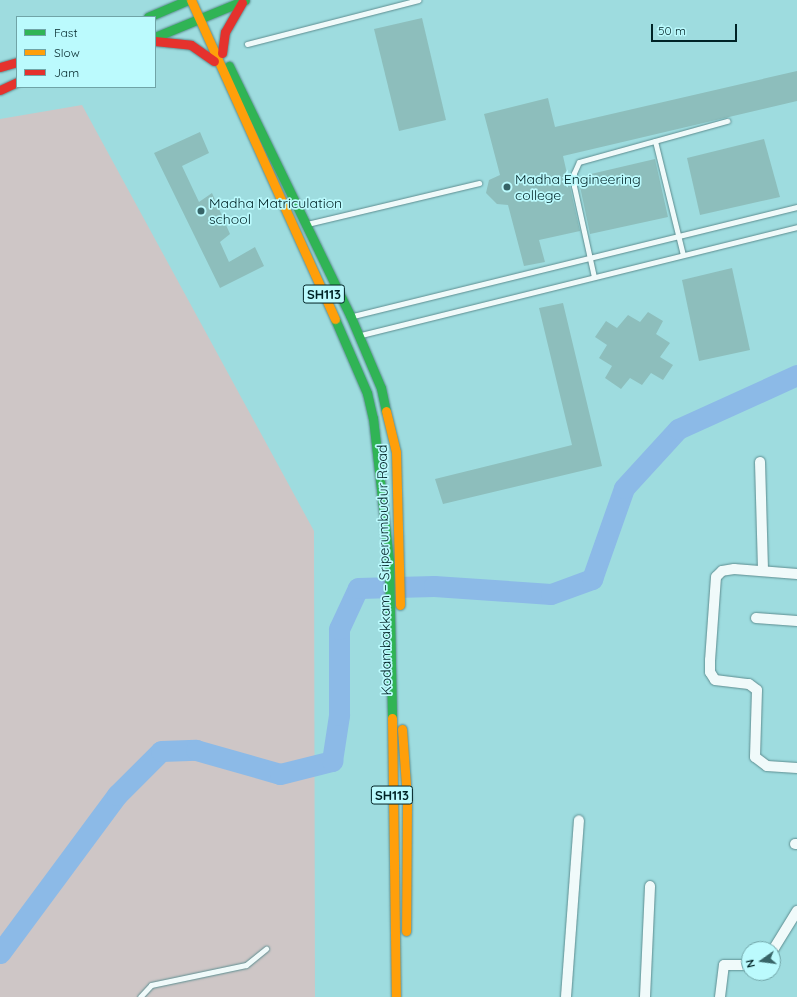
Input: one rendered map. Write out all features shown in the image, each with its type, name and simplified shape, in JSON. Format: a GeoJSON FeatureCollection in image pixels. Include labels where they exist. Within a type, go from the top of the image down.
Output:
{"type":"FeatureCollection","features":[{"type":"Feature","properties":{"kind":"main road"},"geometry":{"type":"LineString","coordinates":[[150,16],[188,0]]}},
{"type":"Feature","properties":{"kind":"main road","name":"Kodambakkam – Sriperumbudur Road"},"geometry":{"type":"LineString","coordinates":[[191,0],[218,65],[295,227],[336,321],[367,393],[373,418],[390,589],[396,997]]}},
{"type":"Feature","properties":{"kind":"main road"},"geometry":{"type":"LineString","coordinates":[[156,36],[244,1]]}},
{"type":"Feature","properties":{"kind":"main road"},"geometry":{"type":"LineString","coordinates":[[222,53],[225,32],[244,1]]}},
{"type":"Feature","properties":{"kind":"main road","name":"Kodambakkam – Sriperumbudur Road"},"geometry":{"type":"LineString","coordinates":[[200,19],[222,53],[351,317],[381,388],[394,433],[400,578],[400,694],[407,799],[406,997]]}},
{"type":"Feature","properties":{"kind":"main road"},"geometry":{"type":"LineString","coordinates":[[156,41],[191,45],[209,56],[218,65]]}},
{"type":"Feature","properties":{"kind":"main road"},"geometry":{"type":"LineString","coordinates":[[0,67],[16,62]]}},
{"type":"Feature","properties":{"kind":"main road"},"geometry":{"type":"LineString","coordinates":[[0,84],[16,81]]}},
{"type":"Feature","properties":{"kind":"main road"},"geometry":{"type":"LineString","coordinates":[[0,90],[16,82]]}},
{"type":"Feature","properties":{"kind":"street"},"geometry":{"type":"LineString","coordinates":[[760,462],[763,571]]}},
{"type":"Feature","properties":{"kind":"street"},"geometry":{"type":"LineString","coordinates":[[797,574],[734,569],[722,571],[716,577],[710,672],[715,680],[749,684],[757,690],[755,758],[767,766],[797,768]]}},
{"type":"Feature","properties":{"kind":"street"},"geometry":{"type":"LineString","coordinates":[[756,618],[797,621]]}},
{"type":"Feature","properties":{"kind":"street"},"geometry":{"type":"LineString","coordinates":[[566,997],[578,820]]}},
{"type":"Feature","properties":{"kind":"street"},"geometry":{"type":"LineString","coordinates":[[645,997],[650,886]]}},
{"type":"Feature","properties":{"kind":"street"},"geometry":{"type":"LineString","coordinates":[[779,941],[797,912]]}},
{"type":"Feature","properties":{"kind":"street"},"geometry":{"type":"LineString","coordinates":[[720,997],[724,965],[741,965]]}},
{"type":"Feature","properties":{"kind":"lane"},"geometry":{"type":"LineString","coordinates":[[247,44],[418,0]]}},
{"type":"Feature","properties":{"kind":"lane"},"geometry":{"type":"LineString","coordinates":[[594,277],[574,186],[574,173],[579,162],[727,121]]}},
{"type":"Feature","properties":{"kind":"lane"},"geometry":{"type":"LineString","coordinates":[[655,141],[683,255]]}},
{"type":"Feature","properties":{"kind":"lane"},"geometry":{"type":"LineString","coordinates":[[295,227],[479,183]]}},
{"type":"Feature","properties":{"kind":"lane"},"geometry":{"type":"LineString","coordinates":[[336,321],[797,207]]}},
{"type":"Feature","properties":{"kind":"lane"},"geometry":{"type":"LineString","coordinates":[[343,339],[797,227]]}},
{"type":"Feature","properties":{"kind":"lane"},"geometry":{"type":"LineString","coordinates":[[140,997],[151,985],[246,965],[266,949]]}},
{"type":"Feature","properties":{"kind":"shaded area"},"geometry":{"type":"Polygon","coordinates":[[[82,105],[314,531],[315,997],[0,997],[0,119],[82,105]]]}},
{"type":"Feature","properties":{"kind":"building"},"geometry":{"type":"Polygon","coordinates":[[[422,18],[446,120],[399,131],[374,29],[422,18]]]}},
{"type":"Feature","properties":{"kind":"building"},"geometry":{"type":"Polygon","coordinates":[[[797,71],[797,101],[563,156],[580,231],[539,240],[545,262],[524,266],[508,205],[497,204],[486,193],[489,180],[500,175],[484,114],[548,98],[555,127],[797,71]]]}},
{"type":"Feature","properties":{"kind":"building","name":"Madha Matriculation school"},"geometry":{"type":"Polygon","coordinates":[[[200,132],[209,153],[182,166],[199,202],[212,193],[230,234],[220,242],[229,262],[255,247],[264,266],[220,288],[154,153],[200,132]]]}},
{"type":"Feature","properties":{"kind":"building"},"geometry":{"type":"Polygon","coordinates":[[[764,139],[780,197],[700,215],[687,158],[764,139]]]}},
{"type":"Feature","properties":{"kind":"building"},"geometry":{"type":"Polygon","coordinates":[[[655,159],[668,217],[590,234],[578,177],[655,159]]]}},
{"type":"Feature","properties":{"kind":"building"},"geometry":{"type":"Polygon","coordinates":[[[732,268],[750,350],[699,361],[682,280],[732,268]]]}},
{"type":"Feature","properties":{"kind":"building"},"geometry":{"type":"Polygon","coordinates":[[[563,303],[602,466],[443,504],[435,479],[572,445],[539,308],[563,303]]]}},
{"type":"Feature","properties":{"kind":"building"},"geometry":{"type":"Polygon","coordinates":[[[648,312],[663,321],[656,334],[670,343],[660,357],[673,365],[663,380],[651,373],[642,385],[630,378],[621,389],[605,378],[612,366],[599,358],[607,345],[595,337],[606,321],[617,328],[628,315],[640,322],[648,312]]]}},
{"type":"Feature","properties":{"kind":"waterway"},"geometry":{"type":"LineString","coordinates":[[0,953],[117,795],[161,751],[196,750],[280,774],[332,761],[339,715],[339,629],[358,588],[434,586],[551,594],[592,579],[624,488],[678,429],[797,375]]}},
{"type":"Feature","properties":{"kind":"traffic: fast"},"geometry":{"type":"LineString","coordinates":[[150,16],[188,0]]}},
{"type":"Feature","properties":{"kind":"traffic: fast"},"geometry":{"type":"LineString","coordinates":[[156,37],[245,0]]}},
{"type":"Feature","properties":{"kind":"traffic: fast"},"geometry":{"type":"LineString","coordinates":[[229,66],[350,315],[381,388],[386,411]]}},
{"type":"Feature","properties":{"kind":"traffic: fast"},"geometry":{"type":"LineString","coordinates":[[335,319],[367,393],[373,418],[389,560],[392,718]]}},
{"type":"Feature","properties":{"kind":"traffic: slow"},"geometry":{"type":"LineString","coordinates":[[191,0],[335,319]]}},
{"type":"Feature","properties":{"kind":"traffic: slow"},"geometry":{"type":"LineString","coordinates":[[386,411],[396,452],[400,605]]}},
{"type":"Feature","properties":{"kind":"traffic: slow"},"geometry":{"type":"LineString","coordinates":[[392,718],[396,997]]}},
{"type":"Feature","properties":{"kind":"traffic: slow"},"geometry":{"type":"LineString","coordinates":[[402,729],[407,799],[406,931]]}},
{"type":"Feature","properties":{"kind":"traffic: jam"},"geometry":{"type":"LineString","coordinates":[[222,53],[225,32],[242,2]]}},
{"type":"Feature","properties":{"kind":"traffic: jam"},"geometry":{"type":"LineString","coordinates":[[156,41],[191,45],[214,61]]}},
{"type":"Feature","properties":{"kind":"traffic: jam"},"geometry":{"type":"LineString","coordinates":[[0,67],[16,62]]}},
{"type":"Feature","properties":{"kind":"traffic: jam"},"geometry":{"type":"LineString","coordinates":[[0,90],[16,82]]}},
{"type":"Feature","properties":{"kind":"place","name":"Madha Engineering college"},"geometry":{"type":"Point","coordinates":[507,187]}},
{"type":"Feature","properties":{"kind":"place","name":"Madha Matriculation school"},"geometry":{"type":"Point","coordinates":[201,211]}}]}
